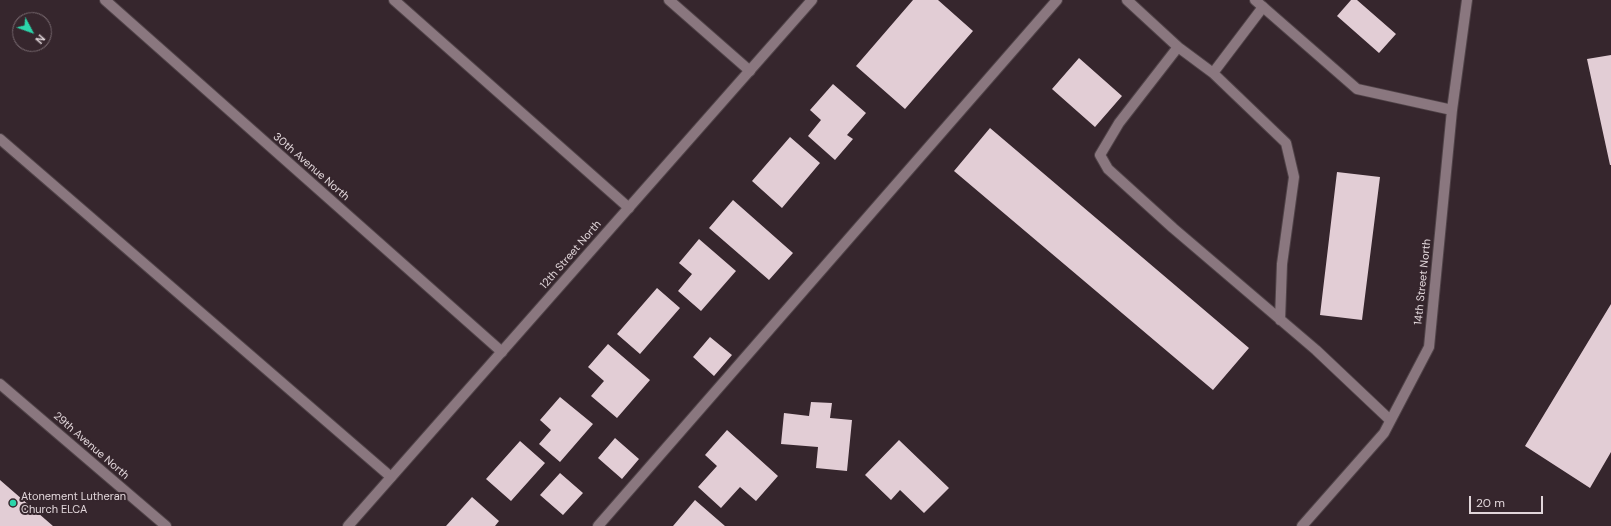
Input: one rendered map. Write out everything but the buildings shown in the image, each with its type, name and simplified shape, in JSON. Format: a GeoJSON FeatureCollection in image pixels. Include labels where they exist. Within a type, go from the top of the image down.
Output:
{"type":"FeatureCollection","features":[{"type":"Feature","properties":{"kind":"street","name":"30th Avenue North"},"geometry":{"type":"LineString","coordinates":[[105,0],[502,352]]}},
{"type":"Feature","properties":{"kind":"street"},"geometry":{"type":"LineString","coordinates":[[394,0],[629,208]]}},
{"type":"Feature","properties":{"kind":"street"},"geometry":{"type":"LineString","coordinates":[[669,0],[750,71]]}},
{"type":"Feature","properties":{"kind":"street","name":"12th Street North"},"geometry":{"type":"LineString","coordinates":[[348,526],[812,0]]}},
{"type":"Feature","properties":{"kind":"street"},"geometry":{"type":"LineString","coordinates":[[598,526],[1057,0]]}},
{"type":"Feature","properties":{"kind":"street"},"geometry":{"type":"LineString","coordinates":[[1127,0],[1178,47],[1213,73],[1286,144],[1294,177],[1282,264],[1280,320]]}},
{"type":"Feature","properties":{"kind":"street"},"geometry":{"type":"LineString","coordinates":[[1255,0],[1357,89],[1452,110]]}},
{"type":"Feature","properties":{"kind":"street","name":"14th Street North"},"geometry":{"type":"LineString","coordinates":[[1302,526],[1384,433],[1429,348],[1452,110],[1467,0]]}},
{"type":"Feature","properties":{"kind":"street"},"geometry":{"type":"LineString","coordinates":[[1213,73],[1263,7]]}},
{"type":"Feature","properties":{"kind":"street"},"geometry":{"type":"LineString","coordinates":[[1178,47],[1119,123],[1100,155],[1108,169],[1173,228],[1316,350],[1390,420]]}},
{"type":"Feature","properties":{"kind":"street"},"geometry":{"type":"LineString","coordinates":[[0,139],[391,477]]}},
{"type":"Feature","properties":{"kind":"street","name":"29th Avenue North"},"geometry":{"type":"LineString","coordinates":[[0,384],[166,526]]}},
{"type":"Feature","properties":{"kind":"place","name":"Atonement Lutheran Church ELCA"},"geometry":{"type":"Point","coordinates":[13,503]}}]}
